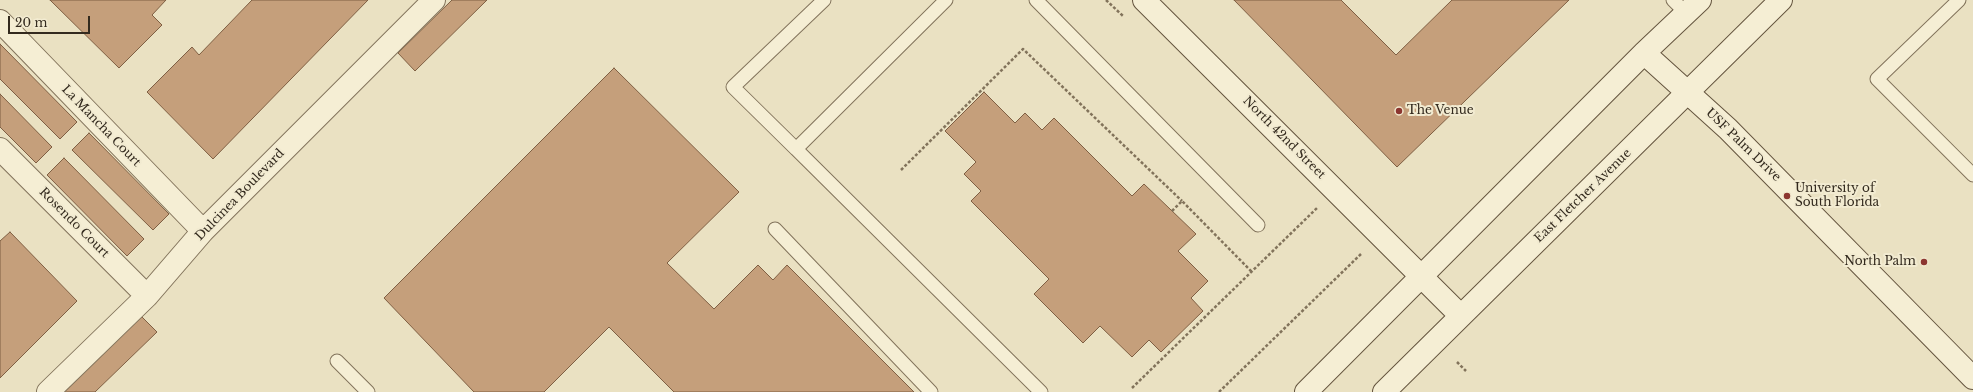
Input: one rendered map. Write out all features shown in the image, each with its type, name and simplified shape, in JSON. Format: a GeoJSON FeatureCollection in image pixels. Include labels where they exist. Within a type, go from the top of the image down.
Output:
{"type":"FeatureCollection","features":[{"type":"Feature","properties":{"kind":"street","name":"Dulcinea Boulevard"},"geometry":{"type":"LineString","coordinates":[[48,392],[147,296],[203,231],[434,0]]}},
{"type":"Feature","properties":{"kind":"street","name":"North 42nd Street"},"geometry":{"type":"LineString","coordinates":[[1144,0],[1461,316]]}},
{"type":"Feature","properties":{"kind":"street","name":"East Fletcher Avenue"},"geometry":{"type":"LineString","coordinates":[[1384,392],[1781,0]]}},
{"type":"Feature","properties":{"kind":"street"},"geometry":{"type":"LineString","coordinates":[[1306,392],[1423,277],[1644,53],[1686,4]]}},
{"type":"Feature","properties":{"kind":"street","name":"La Mancha Court"},"geometry":{"type":"LineString","coordinates":[[0,21],[203,231]]}},
{"type":"Feature","properties":{"kind":"street","name":"USF Palm Drive"},"geometry":{"type":"LineString","coordinates":[[1644,53],[1734,134],[1973,378]]}},
{"type":"Feature","properties":{"kind":"street","name":"Rosendo Court"},"geometry":{"type":"LineString","coordinates":[[0,149],[147,296]]}},
{"type":"Feature","properties":{"kind":"lane"},"geometry":{"type":"LineString","coordinates":[[824,0],[733,87],[1040,392]]}},
{"type":"Feature","properties":{"kind":"lane"},"geometry":{"type":"LineString","coordinates":[[796,149],[946,0]]}},
{"type":"Feature","properties":{"kind":"lane"},"geometry":{"type":"LineString","coordinates":[[1036,0],[1258,225]]}},
{"type":"Feature","properties":{"kind":"lane"},"geometry":{"type":"LineString","coordinates":[[1958,0],[1877,79],[1973,175]]}},
{"type":"Feature","properties":{"kind":"lane"},"geometry":{"type":"LineString","coordinates":[[775,229],[931,392]]}},
{"type":"Feature","properties":{"kind":"lane"},"geometry":{"type":"LineString","coordinates":[[337,361],[368,392]]}},
{"type":"Feature","properties":{"kind":"path"},"geometry":{"type":"LineString","coordinates":[[901,170],[1023,49],[1200,218],[1252,272]]}},
{"type":"Feature","properties":{"kind":"path"},"geometry":{"type":"LineString","coordinates":[[1172,211],[1182,201]]}},
{"type":"Feature","properties":{"kind":"path"},"geometry":{"type":"LineString","coordinates":[[1132,388],[1317,208]]}},
{"type":"Feature","properties":{"kind":"path"},"geometry":{"type":"LineString","coordinates":[[1219,392],[1362,253]]}},
{"type":"Feature","properties":{"kind":"path"},"geometry":{"type":"LineString","coordinates":[[1457,362],[1466,370]]}},
{"type":"Feature","properties":{"kind":"building"},"geometry":{"type":"Polygon","coordinates":[[[50,0],[166,0],[152,15],[162,25],[119,68],[50,0]]]}},
{"type":"Feature","properties":{"kind":"building"},"geometry":{"type":"Polygon","coordinates":[[[252,0],[368,0],[213,159],[147,92],[192,47],[199,55],[252,0]]]}},
{"type":"Feature","properties":{"kind":"building"},"geometry":{"type":"Polygon","coordinates":[[[452,0],[487,0],[415,71],[398,53],[452,0]]]}},
{"type":"Feature","properties":{"kind":"building","name":"The Venue"},"geometry":{"type":"Polygon","coordinates":[[[1234,0],[1341,0],[1396,55],[1452,0],[1569,0],[1397,167],[1234,0]]]}},
{"type":"Feature","properties":{"kind":"building"},"geometry":{"type":"Polygon","coordinates":[[[0,44],[77,122],[60,139],[0,79],[0,44]]]}},
{"type":"Feature","properties":{"kind":"building"},"geometry":{"type":"Polygon","coordinates":[[[614,68],[739,192],[667,263],[714,309],[758,265],[773,280],[787,265],[914,392],[674,392],[609,327],[544,392],[474,392],[384,298],[614,68]]]}},
{"type":"Feature","properties":{"kind":"building"},"geometry":{"type":"Polygon","coordinates":[[[984,92],[1015,123],[1025,113],[1042,130],[1054,118],[1132,196],[1144,184],[1196,234],[1178,251],[1208,281],[1191,298],[1203,311],[1161,352],[1149,340],[1132,357],[1100,326],[1083,343],[1034,294],[1049,279],[971,201],[981,191],[964,174],[976,162],[945,131],[984,92]]]}},
{"type":"Feature","properties":{"kind":"building"},"geometry":{"type":"Polygon","coordinates":[[[0,94],[52,147],[36,163],[0,127],[0,94]]]}},
{"type":"Feature","properties":{"kind":"building"},"geometry":{"type":"Polygon","coordinates":[[[89,133],[169,214],[153,230],[72,150],[89,133]]]}},
{"type":"Feature","properties":{"kind":"building"},"geometry":{"type":"Polygon","coordinates":[[[64,158],[144,239],[127,256],[47,175],[64,158]]]}},
{"type":"Feature","properties":{"kind":"building"},"geometry":{"type":"Polygon","coordinates":[[[10,232],[77,301],[0,378],[0,241],[10,232]]]}},
{"type":"Feature","properties":{"kind":"building"},"geometry":{"type":"Polygon","coordinates":[[[138,313],[157,332],[95,392],[63,392],[138,313]]]}},
{"type":"Feature","properties":{"kind":"place","name":"The Venue"},"geometry":{"type":"Point","coordinates":[1399,111]}},
{"type":"Feature","properties":{"kind":"place","name":"University of South Florida"},"geometry":{"type":"Point","coordinates":[1787,196]}},
{"type":"Feature","properties":{"kind":"place","name":"North Palm"},"geometry":{"type":"Point","coordinates":[1924,262]}}]}
